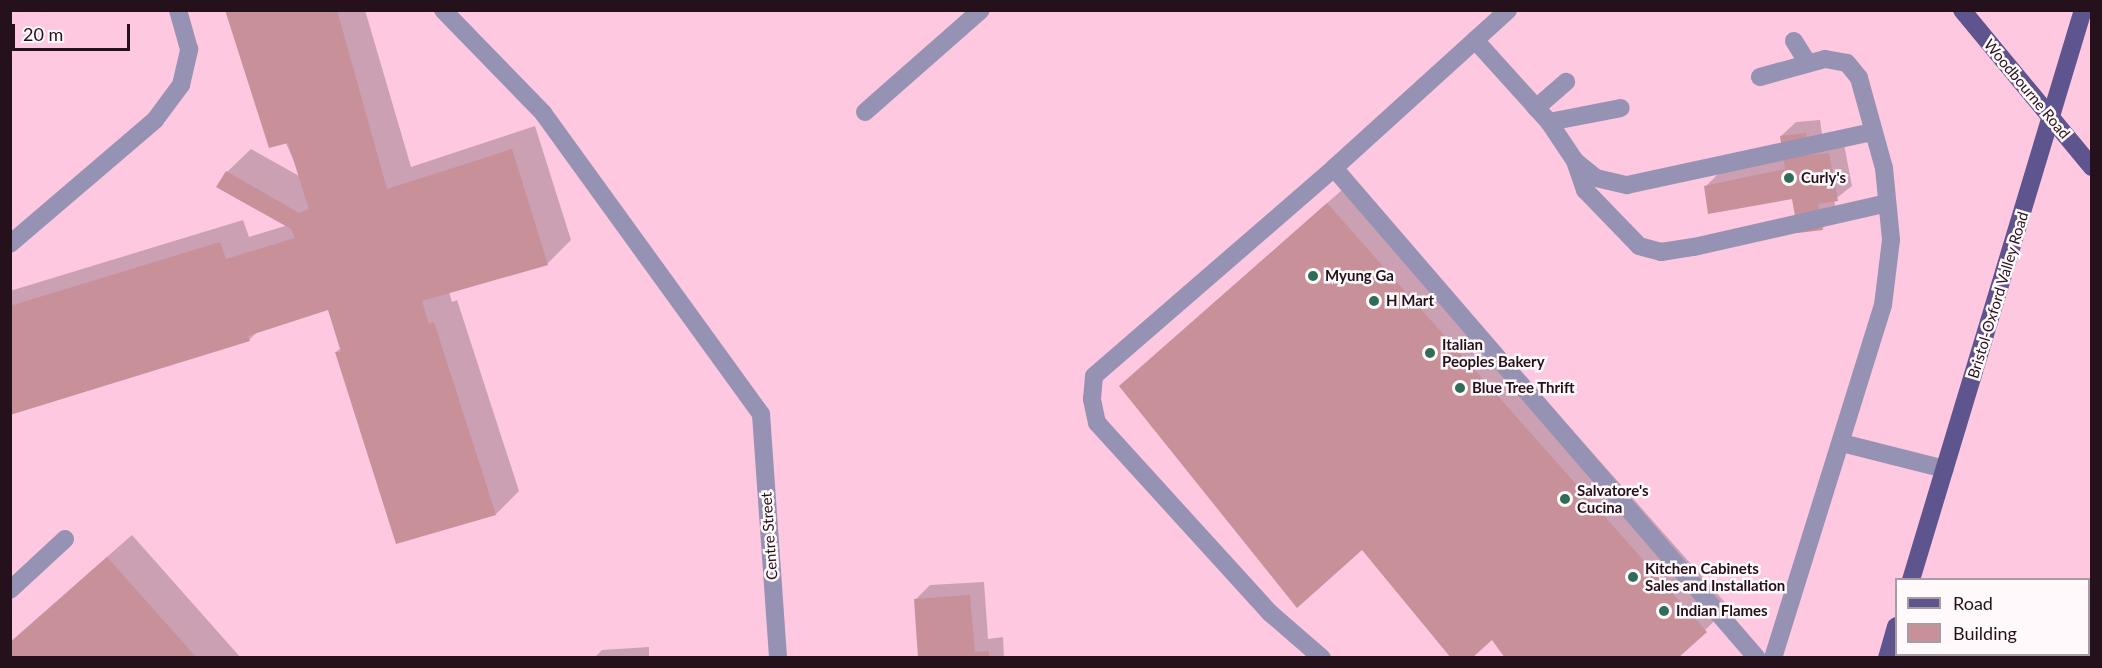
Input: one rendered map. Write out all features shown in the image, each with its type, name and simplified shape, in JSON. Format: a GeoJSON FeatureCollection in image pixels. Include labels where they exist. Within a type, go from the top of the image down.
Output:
{"type":"FeatureCollection","features":[{"type":"Feature","properties":{"kind":"main road","name":"Woodbourne Road"},"geometry":{"type":"LineString","coordinates":[[1962,10],[2091,168]]}},
{"type":"Feature","properties":{"kind":"main road","name":"Bristol-Oxford Valley Road"},"geometry":{"type":"LineString","coordinates":[[1911,578],[2083,10]]}},
{"type":"Feature","properties":{"kind":"main road"},"geometry":{"type":"LineString","coordinates":[[1887,657],[1895,629]]}},
{"type":"Feature","properties":{"kind":"street"},"geometry":{"type":"LineString","coordinates":[[10,244],[155,120],[182,85],[189,49],[178,10]]}},
{"type":"Feature","properties":{"kind":"street","name":"Centre Street"},"geometry":{"type":"LineString","coordinates":[[443,10],[543,114],[760,414],[778,657]]}},
{"type":"Feature","properties":{"kind":"street"},"geometry":{"type":"LineString","coordinates":[[864,112],[981,10]]}},
{"type":"Feature","properties":{"kind":"street"},"geometry":{"type":"LineString","coordinates":[[1322,657],[1270,612],[1097,423],[1092,399],[1094,376],[1334,168],[1508,10]]}},
{"type":"Feature","properties":{"kind":"street"},"geometry":{"type":"LineString","coordinates":[[1475,40],[1549,122],[1575,161],[1585,189],[1612,224],[1639,246],[1661,252],[1887,203]]}},
{"type":"Feature","properties":{"kind":"street"},"geometry":{"type":"LineString","coordinates":[[1794,41],[1808,63]]}},
{"type":"Feature","properties":{"kind":"street"},"geometry":{"type":"LineString","coordinates":[[1760,77],[1808,63],[1847,63],[1859,78],[1873,132],[1887,203],[1891,240],[1883,305],[1842,443],[1773,657]]}},
{"type":"Feature","properties":{"kind":"street"},"geometry":{"type":"LineString","coordinates":[[1536,108],[1566,82]]}},
{"type":"Feature","properties":{"kind":"street"},"geometry":{"type":"LineString","coordinates":[[1549,122],[1621,108]]}},
{"type":"Feature","properties":{"kind":"street"},"geometry":{"type":"LineString","coordinates":[[1575,161],[1596,178],[1627,185],[1873,132]]}},
{"type":"Feature","properties":{"kind":"street"},"geometry":{"type":"LineString","coordinates":[[1334,168],[1757,657]]}},
{"type":"Feature","properties":{"kind":"street"},"geometry":{"type":"LineString","coordinates":[[1842,443],[1945,469]]}},
{"type":"Feature","properties":{"kind":"street"},"geometry":{"type":"LineString","coordinates":[[10,590],[65,539]]}},
{"type":"Feature","properties":{"kind":"building"},"geometry":{"type":"Polygon","coordinates":[[[225,10],[337,10],[387,189],[512,149],[548,265],[422,301],[429,324],[434,322],[496,515],[396,544],[335,352],[341,352],[328,310],[248,336],[250,341],[10,415],[10,306],[220,242],[226,259],[295,238],[291,229],[216,187],[226,171],[299,213],[309,209],[288,143],[269,148],[225,10]]]}},
{"type":"Feature","properties":{"kind":"building","name":"Curly's"},"geometry":{"type":"Polygon","coordinates":[[[1806,133],[1809,155],[1829,153],[1838,201],[1818,204],[1823,230],[1798,233],[1792,199],[1708,214],[1704,186],[1785,169],[1780,136],[1806,133]]]}},
{"type":"Feature","properties":{"kind":"building"},"geometry":{"type":"Polygon","coordinates":[[[1327,203],[1707,632],[1678,658],[1505,658],[1492,640],[1472,658],[1451,658],[1362,550],[1297,608],[1119,386],[1327,203]]]}},
{"type":"Feature","properties":{"kind":"building"},"geometry":{"type":"Polygon","coordinates":[[[107,557],[197,658],[10,658],[10,643],[107,557]]]}},
{"type":"Feature","properties":{"kind":"building"},"geometry":{"type":"Polygon","coordinates":[[[970,595],[975,652],[989,651],[989,658],[918,658],[914,599],[970,595]]]}},
{"type":"Feature","properties":{"kind":"place","name":"Curly's"},"geometry":{"type":"Point","coordinates":[1789,178]}},
{"type":"Feature","properties":{"kind":"place","name":"Myung Ga"},"geometry":{"type":"Point","coordinates":[1313,276]}},
{"type":"Feature","properties":{"kind":"place","name":"H Mart"},"geometry":{"type":"Point","coordinates":[1374,301]}},
{"type":"Feature","properties":{"kind":"place","name":"Italian Peoples Bakery"},"geometry":{"type":"Point","coordinates":[1430,353]}},
{"type":"Feature","properties":{"kind":"place","name":"Blue Tree Thrift"},"geometry":{"type":"Point","coordinates":[1460,388]}},
{"type":"Feature","properties":{"kind":"place","name":"Salvatore's Cucina"},"geometry":{"type":"Point","coordinates":[1565,499]}},
{"type":"Feature","properties":{"kind":"place","name":"Kitchen Cabinets Sales and Installation"},"geometry":{"type":"Point","coordinates":[1633,577]}},
{"type":"Feature","properties":{"kind":"place","name":"Indian Flames"},"geometry":{"type":"Point","coordinates":[1664,611]}}]}
